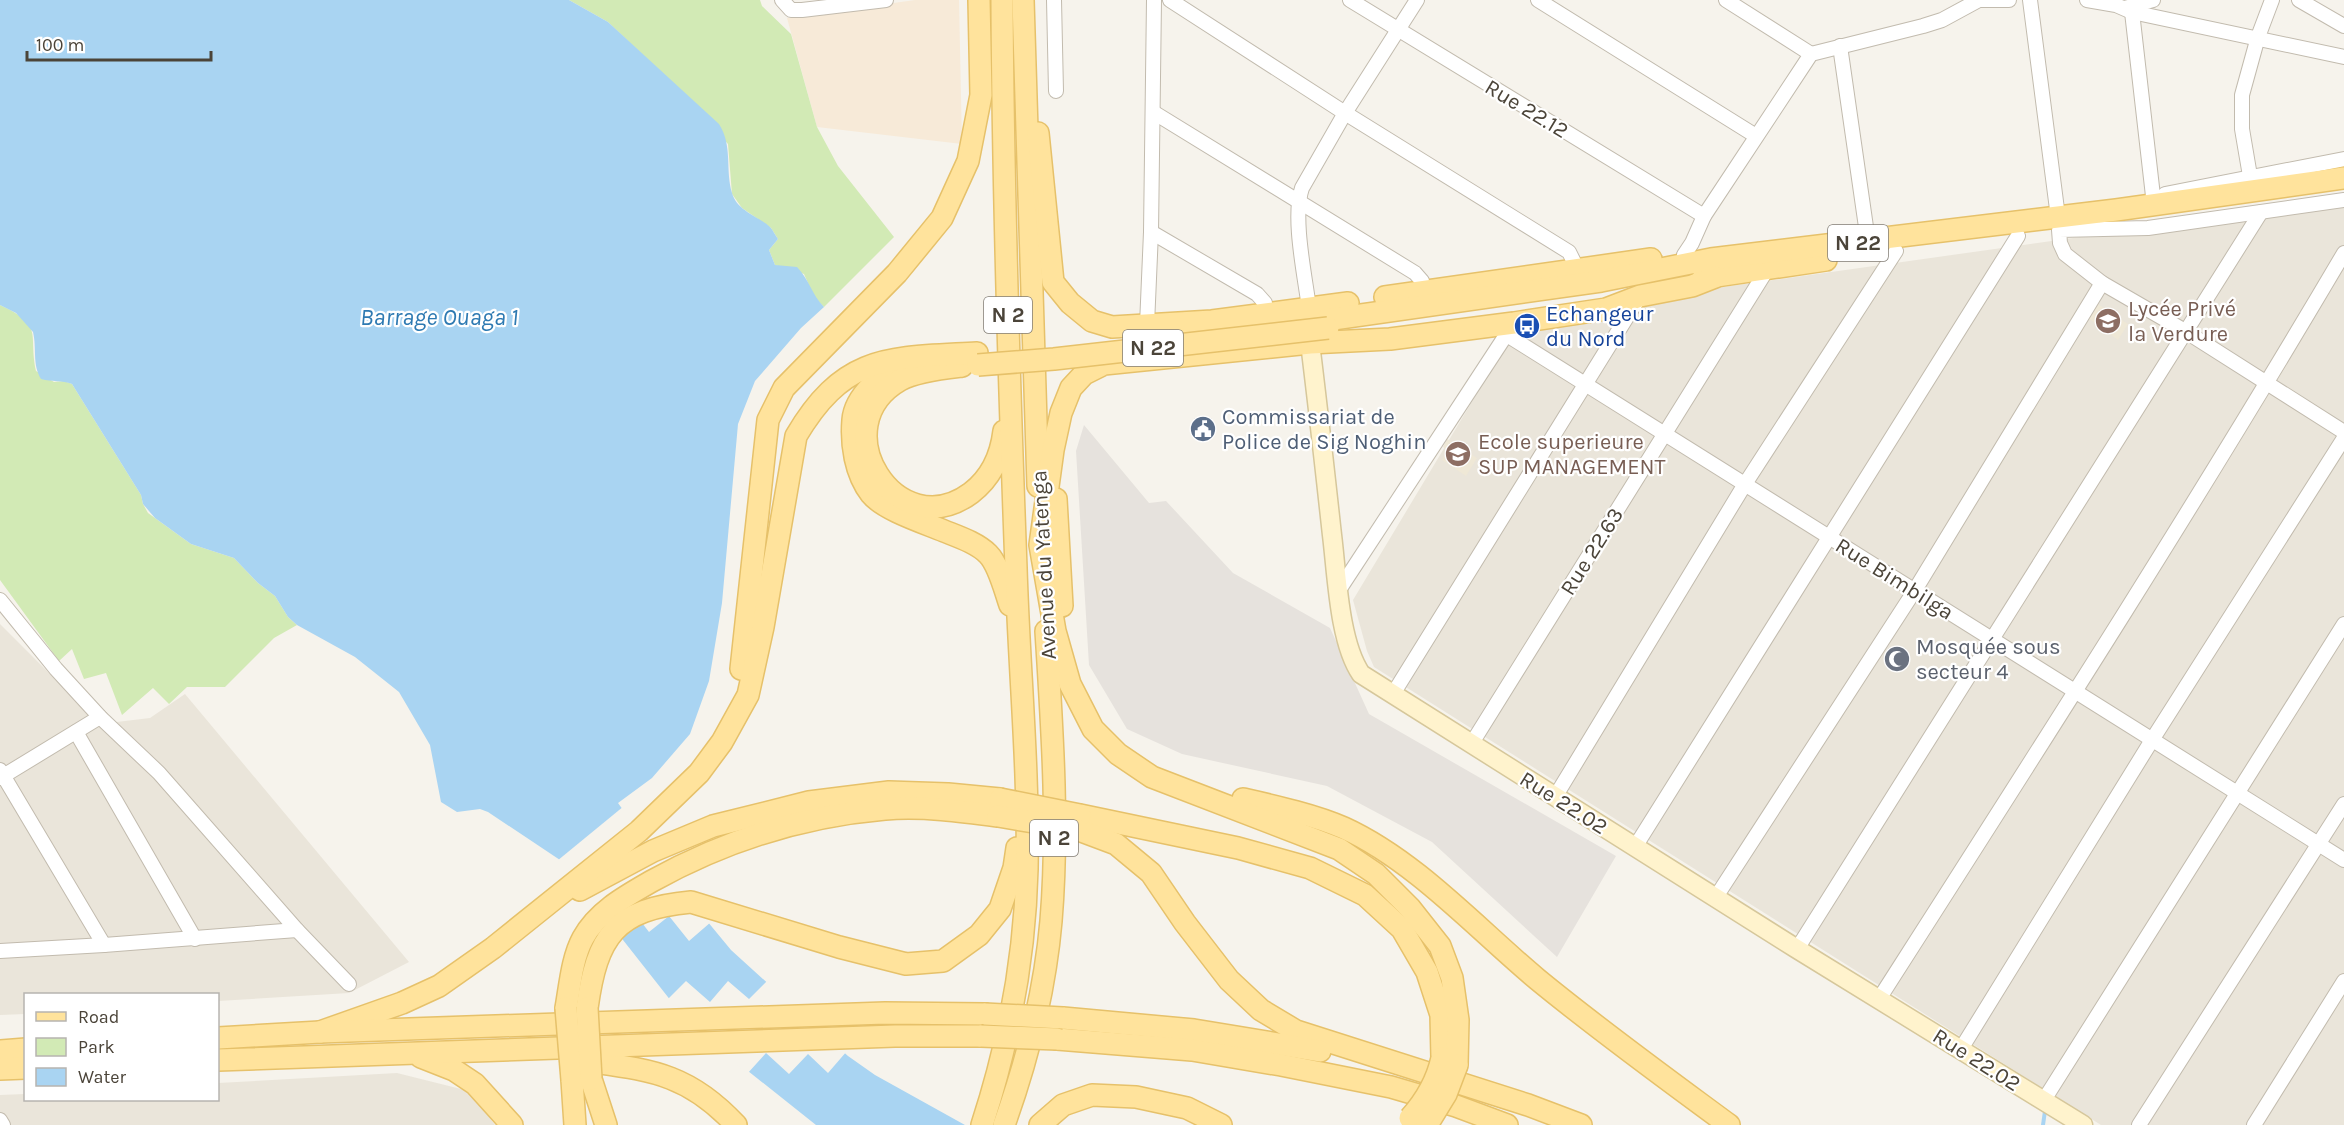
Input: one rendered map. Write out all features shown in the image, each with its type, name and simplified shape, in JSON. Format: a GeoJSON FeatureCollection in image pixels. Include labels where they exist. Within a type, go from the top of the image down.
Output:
{"type":"FeatureCollection","features":[{"type":"Feature","properties":{"kind":"main road"},"geometry":{"type":"LineString","coordinates":[[722,742],[738,692],[768,420],[784,388],[897,273],[942,218],[968,161],[981,95],[979,0]]}},
{"type":"Feature","properties":{"kind":"main road","name":"Avenue du Yatenga"},"geometry":{"type":"LineString","coordinates":[[982,1125],[994,1087],[1013,1008],[1021,949],[1027,870],[1026,785],[1018,631],[1010,379],[1002,0]]}},
{"type":"Feature","properties":{"kind":"main road","name":"Avenue du Yatenga"},"geometry":{"type":"LineString","coordinates":[[1004,1125],[1016,1091],[1043,976],[1051,922],[1055,794],[1040,545],[1023,0]]}},
{"type":"Feature","properties":{"kind":"main road"},"geometry":{"type":"LineString","coordinates":[[1024,87],[1040,139],[1053,282],[1070,303],[1092,321],[1112,327],[1212,321],[1577,268],[1684,255],[1713,268],[1692,286],[1640,296],[1606,309],[1510,329],[1310,343],[1104,364],[1084,374],[1071,388],[1061,413],[1053,450],[1040,545],[1054,631],[1070,684],[1094,729],[1118,754],[1152,777],[1339,849],[1376,873],[1410,908],[1440,946],[1452,978],[1458,1020],[1450,1061],[1439,1071],[1415,1123]]}},
{"type":"Feature","properties":{"kind":"main road","name":"N 22"},"geometry":{"type":"LineString","coordinates":[[1713,268],[1768,268],[2018,236],[2058,224],[2344,178]]}},
{"type":"Feature","properties":{"kind":"main road","name":"N 22"},"geometry":{"type":"LineString","coordinates":[[977,359],[1054,359],[1328,328],[1868,242],[2058,224],[2344,189]]}},
{"type":"Feature","properties":{"kind":"main road"},"geometry":{"type":"LineString","coordinates":[[932,355],[896,368],[874,381],[854,413],[852,438],[856,463],[871,495],[900,513],[967,540],[989,555],[1003,582],[1018,631]]}},
{"type":"Feature","properties":{"kind":"main road"},"geometry":{"type":"LineString","coordinates":[[320,1032],[402,1003],[439,986],[579,885],[699,773],[722,742],[748,695],[763,627],[796,436],[811,410],[840,380],[869,365],[891,359],[932,355],[977,359]]}},
{"type":"Feature","properties":{"kind":"main road"},"geometry":{"type":"LineString","coordinates":[[977,359],[901,379],[881,395],[867,421],[866,441],[871,462],[884,486],[907,502],[937,508],[962,500],[992,473],[1002,445],[1010,379]]}},
{"type":"Feature","properties":{"kind":"main road"},"geometry":{"type":"LineString","coordinates":[[1053,450],[1064,640],[1070,684]]}},
{"type":"Feature","properties":{"kind":"main road"},"geometry":{"type":"LineString","coordinates":[[1152,777],[1272,806],[1342,827],[1380,848],[1438,892],[1537,978],[1630,1052],[1729,1125]]}},
{"type":"Feature","properties":{"kind":"main road"},"geometry":{"type":"LineString","coordinates":[[607,922],[626,921],[654,908],[691,902],[839,947],[906,964],[943,961],[979,935],[1000,909],[1014,868],[1026,785]]}},
{"type":"Feature","properties":{"kind":"main road"},"geometry":{"type":"LineString","coordinates":[[579,885],[712,826],[809,802],[888,792],[948,794],[999,808],[1238,848],[1310,868],[1365,896],[1402,929],[1427,972],[1441,1015],[1450,1061]]}},
{"type":"Feature","properties":{"kind":"main road"},"geometry":{"type":"LineString","coordinates":[[606,1125],[581,1080],[566,1008],[571,977],[583,939],[607,922],[632,892],[702,855],[747,838],[813,820],[886,809],[999,808]]}},
{"type":"Feature","properties":{"kind":"main road"},"geometry":{"type":"LineString","coordinates":[[1078,822],[1116,844],[1151,873],[1185,923],[1229,980],[1261,1010],[1296,1031],[1528,1105],[1581,1125]]}},
{"type":"Feature","properties":{"kind":"main road"},"geometry":{"type":"LineString","coordinates":[[575,1125],[591,977],[602,946],[607,922]]}},
{"type":"Feature","properties":{"kind":"main road"},"geometry":{"type":"LineString","coordinates":[[219,1038],[320,1032],[885,1013],[985,1014],[1063,1018],[1194,1030],[1394,1064]]}},
{"type":"Feature","properties":{"kind":"main road"},"geometry":{"type":"LineString","coordinates":[[219,1060],[838,1038],[981,1036],[1057,1039],[1192,1050],[1281,1065],[1391,1087],[1456,1106],[1507,1125]]}},
{"type":"Feature","properties":{"kind":"main road"},"geometry":{"type":"LineString","coordinates":[[0,1051],[24,1049]]}},
{"type":"Feature","properties":{"kind":"main road"},"geometry":{"type":"LineString","coordinates":[[513,1050],[649,1070],[680,1080],[718,1106],[736,1125]]}},
{"type":"Feature","properties":{"kind":"main road"},"geometry":{"type":"LineString","coordinates":[[412,1053],[454,1070],[475,1084],[512,1125]]}},
{"type":"Feature","properties":{"kind":"main road"},"geometry":{"type":"LineString","coordinates":[[0,1069],[24,1068]]}},
{"type":"Feature","properties":{"kind":"main road"},"geometry":{"type":"LineString","coordinates":[[1040,1125],[1063,1105],[1092,1095],[1136,1096],[1187,1108],[1221,1125]]}},
{"type":"Feature","properties":{"kind":"street"},"geometry":{"type":"LineString","coordinates":[[786,5],[886,0]]}},
{"type":"Feature","properties":{"kind":"street"},"geometry":{"type":"LineString","coordinates":[[1054,0],[1056,91]]}},
{"type":"Feature","properties":{"kind":"street"},"geometry":{"type":"LineString","coordinates":[[1148,325],[1154,0]]}},
{"type":"Feature","properties":{"kind":"street"},"geometry":{"type":"LineString","coordinates":[[1170,0],[1345,113],[1569,252],[1577,268]]}},
{"type":"Feature","properties":{"kind":"street","name":"Rue 22.12"},"geometry":{"type":"LineString","coordinates":[[1350,0],[1704,216]]}},
{"type":"Feature","properties":{"kind":"street"},"geometry":{"type":"LineString","coordinates":[[1309,308],[1298,200],[1302,188],[1345,113],[1417,0]]}},
{"type":"Feature","properties":{"kind":"street"},"geometry":{"type":"LineString","coordinates":[[1538,0],[1756,136]]}},
{"type":"Feature","properties":{"kind":"street"},"geometry":{"type":"LineString","coordinates":[[1725,0],[1811,54]]}},
{"type":"Feature","properties":{"kind":"street"},"geometry":{"type":"LineString","coordinates":[[1684,255],[1704,216],[1811,54],[1942,20],[1975,1],[2009,0]]}},
{"type":"Feature","properties":{"kind":"street"},"geometry":{"type":"LineString","coordinates":[[2031,0],[2060,243],[2065,254],[2102,283],[2185,331],[2344,432]]}},
{"type":"Feature","properties":{"kind":"street"},"geometry":{"type":"LineString","coordinates":[[2087,0],[2344,57]]}},
{"type":"Feature","properties":{"kind":"street"},"geometry":{"type":"LineString","coordinates":[[2129,10],[2153,0]]}},
{"type":"Feature","properties":{"kind":"street"},"geometry":{"type":"LineString","coordinates":[[2250,176],[2242,129],[2242,95],[2258,37],[2272,0]]}},
{"type":"Feature","properties":{"kind":"street"},"geometry":{"type":"LineString","coordinates":[[2299,0],[2344,26]]}},
{"type":"Feature","properties":{"kind":"street"},"geometry":{"type":"LineString","coordinates":[[2129,10],[2153,196]]}},
{"type":"Feature","properties":{"kind":"street"},"geometry":{"type":"LineString","coordinates":[[1840,46],[1868,242]]}},
{"type":"Feature","properties":{"kind":"street"},"geometry":{"type":"LineString","coordinates":[[1153,112],[1415,273],[1422,281],[1424,291]]}},
{"type":"Feature","properties":{"kind":"street"},"geometry":{"type":"LineString","coordinates":[[2058,224],[2111,203],[2344,159]]}},
{"type":"Feature","properties":{"kind":"street"},"geometry":{"type":"LineString","coordinates":[[2058,224],[2148,228],[2344,200]]}},
{"type":"Feature","properties":{"kind":"street"},"geometry":{"type":"LineString","coordinates":[[1797,949],[1994,640],[2261,212]]}},
{"type":"Feature","properties":{"kind":"street"},"geometry":{"type":"LineString","coordinates":[[1151,232],[1257,294],[1265,303],[1267,313]]}},
{"type":"Feature","properties":{"kind":"street"},"geometry":{"type":"LineString","coordinates":[[1635,848],[2018,236]]}},
{"type":"Feature","properties":{"kind":"street"},"geometry":{"type":"LineString","coordinates":[[1555,797],[1745,484],[1896,251]]}},
{"type":"Feature","properties":{"kind":"street"},"geometry":{"type":"LineString","coordinates":[[1879,999],[2076,692],[2344,254]]}},
{"type":"Feature","properties":{"kind":"street","name":"Rue 22.63"},"geometry":{"type":"LineString","coordinates":[[1472,743],[1768,268]]}},
{"type":"Feature","properties":{"kind":"street"},"geometry":{"type":"LineString","coordinates":[[1716,897],[1915,590],[2102,283]]}},
{"type":"Feature","properties":{"kind":"street"},"geometry":{"type":"LineString","coordinates":[[1393,694],[1640,296]]}},
{"type":"Feature","properties":{"kind":"street","name":"Rue 22.02"},"geometry":{"type":"LineString","coordinates":[[1309,308],[1310,343],[1339,590],[1353,663],[1367,679],[1797,949],[2083,1125]]}},
{"type":"Feature","properties":{"kind":"street"},"geometry":{"type":"LineString","coordinates":[[1339,590],[1510,329]]}},
{"type":"Feature","properties":{"kind":"street","name":"Rue Bimbilga"},"geometry":{"type":"LineString","coordinates":[[1510,329],[1586,384],[2344,860]]}},
{"type":"Feature","properties":{"kind":"street"},"geometry":{"type":"LineString","coordinates":[[1961,1049],[2152,740],[2344,438]]}},
{"type":"Feature","properties":{"kind":"street"},"geometry":{"type":"LineString","coordinates":[[0,600],[56,669],[100,717],[159,772],[297,930],[350,984]]}},
{"type":"Feature","properties":{"kind":"street"},"geometry":{"type":"LineString","coordinates":[[2044,1100],[2239,794],[2344,624]]}},
{"type":"Feature","properties":{"kind":"street"},"geometry":{"type":"LineString","coordinates":[[100,717],[1,775],[104,945]]}},
{"type":"Feature","properties":{"kind":"street"},"geometry":{"type":"LineString","coordinates":[[76,732],[195,939]]}},
{"type":"Feature","properties":{"kind":"street"},"geometry":{"type":"LineString","coordinates":[[2139,1125],[2344,804]]}},
{"type":"Feature","properties":{"kind":"street"},"geometry":{"type":"LineString","coordinates":[[1,948],[104,945],[297,930]]}},
{"type":"Feature","properties":{"kind":"street"},"geometry":{"type":"LineString","coordinates":[[2254,1125],[2344,981]]}},
{"type":"Feature","properties":{"kind":"street"},"geometry":{"type":"LineString","coordinates":[[0,1120],[3,1125]]}},
{"type":"Feature","properties":{"kind":"shaded area"},"geometry":{"type":"Polygon","coordinates":[[[915,0],[959,0],[962,144],[817,127],[787,18],[915,0]]]}},
{"type":"Feature","properties":{"kind":"shaded area"},"geometry":{"type":"Polygon","coordinates":[[[2344,200],[2344,1125],[2101,1125],[1374,667],[1367,651],[1353,600],[1524,315],[2344,200]]]}},
{"type":"Feature","properties":{"kind":"shaded area","name":"Lycée Privé la Verdure"},"geometry":{"type":"Polygon","coordinates":[[[2098,304],[2128,324],[2118,340],[2088,318],[2098,304]]]}},
{"type":"Feature","properties":{"kind":"shaded area"},"geometry":{"type":"Polygon","coordinates":[[[1084,425],[1149,503],[1166,501],[1233,573],[1330,628],[1369,714],[1616,856],[1557,957],[1432,842],[1327,786],[1182,754],[1127,729],[1089,665],[1076,451],[1084,425]]]}},
{"type":"Feature","properties":{"kind":"shaded area","name":"Ecole superieure SUP MANAGEMENT"},"geometry":{"type":"Polygon","coordinates":[[[1447,439],[1477,458],[1466,476],[1442,460],[1448,450],[1443,447],[1447,439]]]}},
{"type":"Feature","properties":{"kind":"shaded area"},"geometry":{"type":"Polygon","coordinates":[[[0,624],[100,724],[150,718],[185,694],[409,962],[349,993],[219,1001],[219,993],[24,993],[24,1014],[0,1015],[0,624]]]}},
{"type":"Feature","properties":{"kind":"shaded area"},"geometry":{"type":"Polygon","coordinates":[[[397,1073],[469,1091],[495,1125],[0,1125],[0,1095],[24,1094],[24,1101],[219,1101],[219,1083],[397,1073]]]}},
{"type":"Feature","properties":{"kind":"green space"},"geometry":{"type":"Polygon","coordinates":[[[569,0],[760,0],[762,6],[791,34],[817,127],[838,166],[894,237],[824,307],[814,297],[804,274],[775,265],[769,250],[778,239],[771,228],[742,208],[732,194],[728,144],[645,57],[608,22],[569,0]]]}},
{"type":"Feature","properties":{"kind":"green space"},"geometry":{"type":"Polygon","coordinates":[[[0,305],[14,312],[29,325],[32,332],[36,371],[54,382],[64,381],[72,384],[141,495],[148,513],[191,544],[234,558],[258,583],[275,596],[288,617],[297,625],[274,638],[225,687],[187,687],[169,704],[153,688],[122,715],[106,673],[84,679],[72,649],[59,661],[0,580],[0,305]]]}},
{"type":"Feature","properties":{"kind":"water","name":"Barrage Ouaga 1"},"geometry":{"type":"Polygon","coordinates":[[[0,0],[569,0],[608,22],[719,124],[726,141],[730,184],[735,199],[743,209],[770,227],[778,239],[769,250],[775,265],[797,267],[824,307],[801,328],[755,381],[738,424],[722,603],[709,681],[690,734],[652,778],[618,803],[679,887],[731,950],[848,1056],[875,1075],[965,1125],[816,1125],[743,1067],[675,1006],[560,860],[488,812],[480,809],[457,812],[441,802],[430,745],[399,692],[355,657],[297,625],[288,617],[275,596],[258,583],[234,558],[191,544],[155,518],[143,504],[141,495],[72,384],[41,379],[37,368],[33,332],[16,313],[0,305],[0,0]]]}},
{"type":"Feature","properties":{"kind":"pier"},"geometry":{"type":"Polygon","coordinates":[[[624,806],[658,854],[583,894],[557,861],[624,806]]]}},
{"type":"Feature","properties":{"kind":"pier"},"geometry":{"type":"Polygon","coordinates":[[[660,857],[711,922],[689,941],[669,916],[649,932],[639,919],[617,936],[588,899],[660,857]]]}},
{"type":"Feature","properties":{"kind":"pier"},"geometry":{"type":"Polygon","coordinates":[[[768,980],[847,1051],[828,1073],[808,1054],[789,1074],[766,1053],[747,1074],[667,1000],[686,981],[710,1002],[728,981],[749,999],[768,980]]]}},
{"type":"Feature","properties":{"kind":"waterway"},"geometry":{"type":"LineString","coordinates":[[2043,1125],[2045,1111]]}},
{"type":"Feature","properties":{"kind":"place","name":"Lycée Privé la Verdure"},"geometry":{"type":"Point","coordinates":[2108,321]}},
{"type":"Feature","properties":{"kind":"place","name":"Echangeur du Nord"},"geometry":{"type":"Point","coordinates":[1527,326]}},
{"type":"Feature","properties":{"kind":"place","name":"Commissariat de Police de Sig Noghin"},"geometry":{"type":"Point","coordinates":[1203,429]}},
{"type":"Feature","properties":{"kind":"place","name":"Ecole superieure SUP MANAGEMENT"},"geometry":{"type":"Point","coordinates":[1458,454]}},
{"type":"Feature","properties":{"kind":"place","name":"Mosquée sous secteur 4"},"geometry":{"type":"Point","coordinates":[1897,659]}}]}
